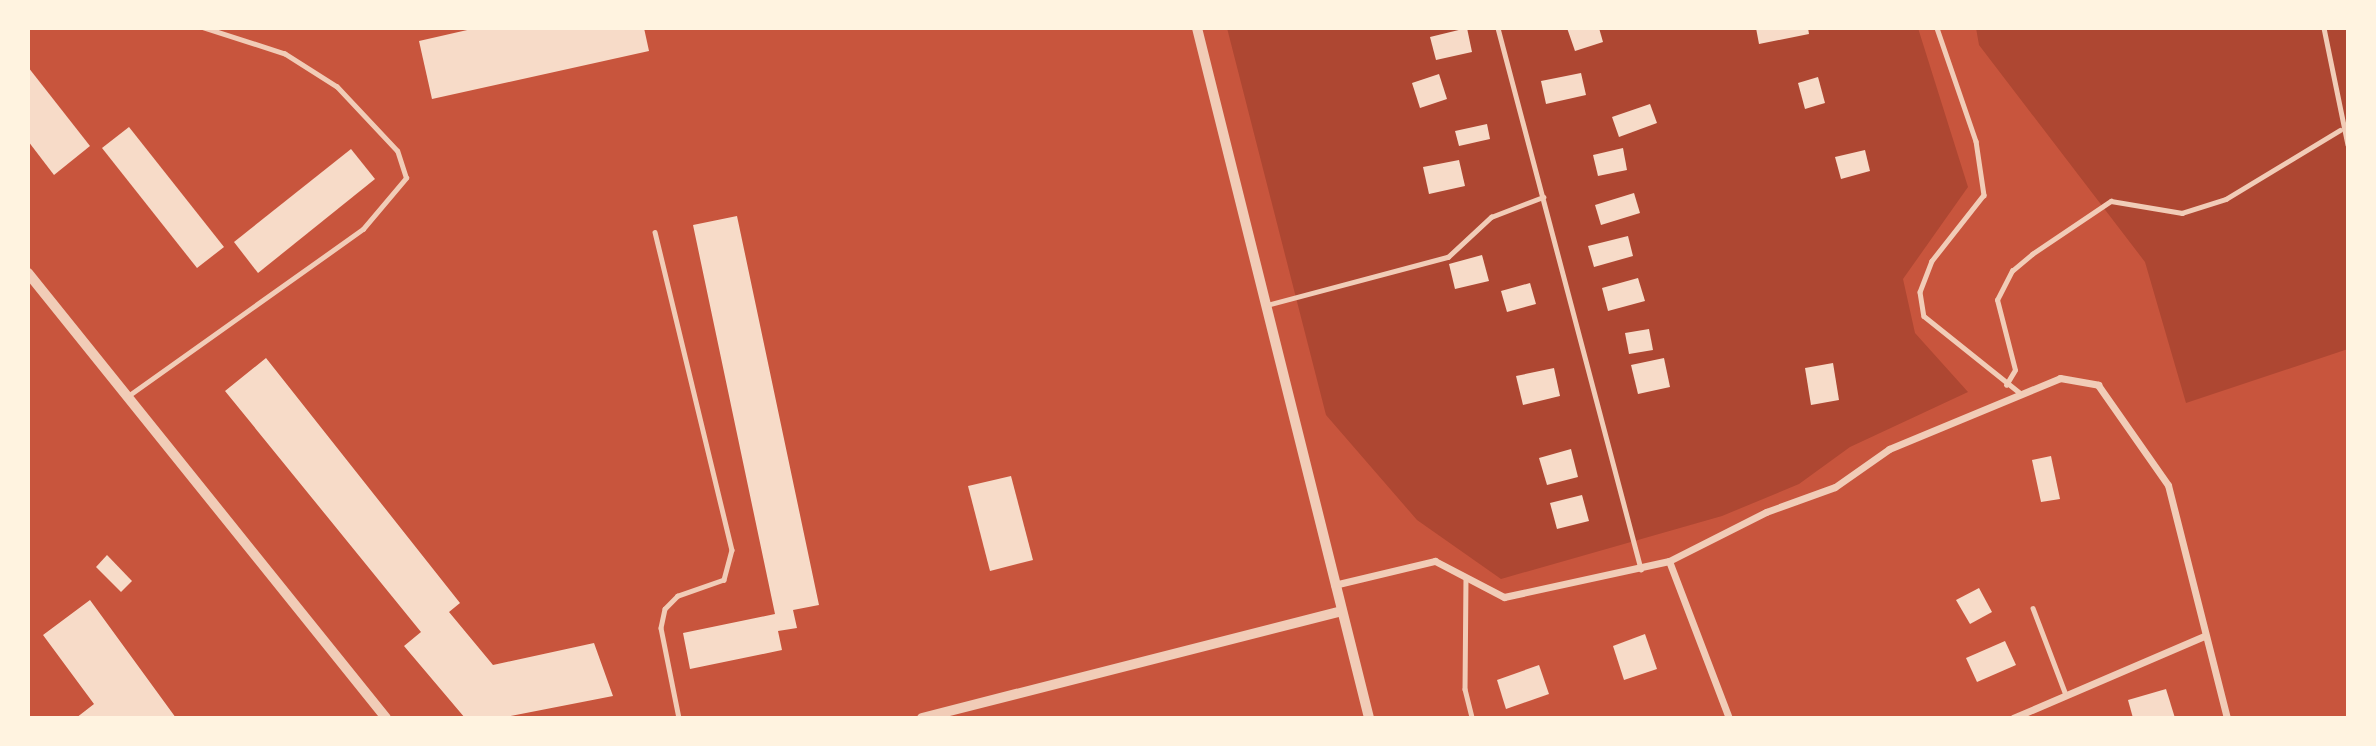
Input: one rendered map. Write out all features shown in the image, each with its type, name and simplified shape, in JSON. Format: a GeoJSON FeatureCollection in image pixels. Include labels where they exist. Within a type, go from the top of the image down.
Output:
{"type":"FeatureCollection","features":[{"type":"Feature","properties":{"kind":"street"},"geometry":{"type":"LineString","coordinates":[[1197,28],[1368,718]]}},
{"type":"Feature","properties":{"kind":"street"},"geometry":{"type":"LineString","coordinates":[[28,272],[386,718]]}},
{"type":"Feature","properties":{"kind":"street"},"geometry":{"type":"LineString","coordinates":[[1334,585],[1435,561],[1504,597],[1641,569],[1669,561],[1766,512],[1835,487],[1889,449],[2019,392],[2060,378],[2098,385],[2168,485],[2204,636],[2227,718]]}},
{"type":"Feature","properties":{"kind":"street"},"geometry":{"type":"LineString","coordinates":[[1669,561],[1729,718]]}},
{"type":"Feature","properties":{"kind":"street"},"geometry":{"type":"LineString","coordinates":[[922,718],[1341,611]]}},
{"type":"Feature","properties":{"kind":"street"},"geometry":{"type":"LineString","coordinates":[[2013,718],[2204,636]]}},
{"type":"Feature","properties":{"kind":"lane"},"geometry":{"type":"LineString","coordinates":[[127,396],[352,237],[400,192],[406,178],[397,151],[337,87],[285,54],[204,28]]}},
{"type":"Feature","properties":{"kind":"lane"},"geometry":{"type":"LineString","coordinates":[[1499,28],[1641,569]]}},
{"type":"Feature","properties":{"kind":"lane"},"geometry":{"type":"LineString","coordinates":[[1937,28],[1976,141],[1984,195],[1932,261],[1920,292],[1924,316],[2006,385],[2019,392]]}},
{"type":"Feature","properties":{"kind":"lane"},"geometry":{"type":"LineString","coordinates":[[2323,28],[2340,96],[2340,130],[2348,145]]}},
{"type":"Feature","properties":{"kind":"lane"},"geometry":{"type":"LineString","coordinates":[[2006,385],[2015,370],[1997,300],[2012,271],[2032,254],[2112,201],[2182,213],[2226,199],[2340,130]]}},
{"type":"Feature","properties":{"kind":"lane"},"geometry":{"type":"LineString","coordinates":[[1267,305],[1448,257],[1491,217],[1543,197]]}},
{"type":"Feature","properties":{"kind":"lane"},"geometry":{"type":"LineString","coordinates":[[655,232],[732,550],[724,580],[678,596],[665,610],[661,628],[679,718]]}},
{"type":"Feature","properties":{"kind":"lane"},"geometry":{"type":"LineString","coordinates":[[1466,577],[1465,689],[1472,718]]}},
{"type":"Feature","properties":{"kind":"lane"},"geometry":{"type":"LineString","coordinates":[[2034,608],[2066,695]]}},
{"type":"Feature","properties":{"kind":"shaded area"},"geometry":{"type":"Polygon","coordinates":[[[1227,28],[1918,28],[1968,187],[1903,279],[1915,333],[1968,392],[1850,447],[1799,484],[1722,516],[1501,579],[1417,520],[1326,415],[1227,28]]]}},
{"type":"Feature","properties":{"kind":"shaded area"},"geometry":{"type":"Polygon","coordinates":[[[1976,28],[2348,28],[2348,349],[2186,403],[2145,262],[1979,45],[1976,28]]]}},
{"type":"Feature","properties":{"kind":"building"},"geometry":{"type":"Polygon","coordinates":[[[476,28],[644,28],[649,51],[432,99],[419,41],[476,28]]]}},
{"type":"Feature","properties":{"kind":"building"},"geometry":{"type":"Polygon","coordinates":[[[1467,28],[1472,52],[1436,60],[1430,37],[1467,28]]]}},
{"type":"Feature","properties":{"kind":"building"},"geometry":{"type":"Polygon","coordinates":[[[1567,28],[1599,28],[1603,42],[1575,51],[1567,28]]]}},
{"type":"Feature","properties":{"kind":"building"},"geometry":{"type":"Polygon","coordinates":[[[1756,28],[1808,28],[1809,34],[1759,44],[1756,28]]]}},
{"type":"Feature","properties":{"kind":"building"},"geometry":{"type":"Polygon","coordinates":[[[28,67],[90,146],[54,175],[28,141],[28,67]]]}},
{"type":"Feature","properties":{"kind":"building"},"geometry":{"type":"Polygon","coordinates":[[[1581,73],[1586,95],[1546,104],[1541,81],[1581,73]]]}},
{"type":"Feature","properties":{"kind":"building"},"geometry":{"type":"Polygon","coordinates":[[[1439,74],[1447,99],[1420,108],[1412,83],[1439,74]]]}},
{"type":"Feature","properties":{"kind":"building"},"geometry":{"type":"Polygon","coordinates":[[[1818,77],[1825,103],[1805,109],[1798,83],[1818,77]]]}},
{"type":"Feature","properties":{"kind":"building"},"geometry":{"type":"Polygon","coordinates":[[[1650,104],[1657,123],[1619,137],[1612,117],[1650,104]]]}},
{"type":"Feature","properties":{"kind":"building"},"geometry":{"type":"Polygon","coordinates":[[[1487,124],[1490,139],[1459,146],[1455,131],[1487,124]]]}},
{"type":"Feature","properties":{"kind":"building"},"geometry":{"type":"Polygon","coordinates":[[[129,127],[224,247],[197,268],[102,148],[129,127]]]}},
{"type":"Feature","properties":{"kind":"building"},"geometry":{"type":"Polygon","coordinates":[[[1623,148],[1627,170],[1598,176],[1593,155],[1623,148]]]}},
{"type":"Feature","properties":{"kind":"building"},"geometry":{"type":"Polygon","coordinates":[[[351,149],[375,179],[258,273],[234,242],[351,149]]]}},
{"type":"Feature","properties":{"kind":"building"},"geometry":{"type":"Polygon","coordinates":[[[1865,150],[1870,171],[1841,179],[1835,157],[1865,150]]]}},
{"type":"Feature","properties":{"kind":"building"},"geometry":{"type":"Polygon","coordinates":[[[1459,160],[1465,186],[1429,194],[1423,167],[1459,160]]]}},
{"type":"Feature","properties":{"kind":"building"},"geometry":{"type":"Polygon","coordinates":[[[1634,193],[1640,213],[1601,225],[1595,205],[1634,193]]]}},
{"type":"Feature","properties":{"kind":"building"},"geometry":{"type":"Polygon","coordinates":[[[737,216],[819,605],[793,610],[797,628],[778,631],[782,650],[690,669],[683,633],[775,614],[693,225],[737,216]]]}},
{"type":"Feature","properties":{"kind":"building"},"geometry":{"type":"Polygon","coordinates":[[[1628,236],[1633,256],[1594,267],[1588,246],[1628,236]]]}},
{"type":"Feature","properties":{"kind":"building"},"geometry":{"type":"Polygon","coordinates":[[[1482,255],[1489,281],[1455,289],[1449,264],[1482,255]]]}},
{"type":"Feature","properties":{"kind":"building"},"geometry":{"type":"Polygon","coordinates":[[[1638,278],[1645,301],[1608,311],[1602,288],[1638,278]]]}},
{"type":"Feature","properties":{"kind":"building"},"geometry":{"type":"Polygon","coordinates":[[[1530,283],[1536,304],[1507,312],[1501,291],[1530,283]]]}},
{"type":"Feature","properties":{"kind":"building"},"geometry":{"type":"Polygon","coordinates":[[[1649,329],[1653,350],[1629,354],[1625,333],[1649,329]]]}},
{"type":"Feature","properties":{"kind":"building"},"geometry":{"type":"Polygon","coordinates":[[[266,358],[460,603],[449,612],[493,665],[594,643],[613,696],[500,718],[465,718],[404,646],[421,632],[225,391],[266,358]]]}},
{"type":"Feature","properties":{"kind":"building"},"geometry":{"type":"Polygon","coordinates":[[[1664,358],[1670,387],[1638,394],[1631,365],[1664,358]]]}},
{"type":"Feature","properties":{"kind":"building"},"geometry":{"type":"Polygon","coordinates":[[[1833,363],[1839,400],[1811,405],[1805,368],[1833,363]]]}},
{"type":"Feature","properties":{"kind":"building"},"geometry":{"type":"Polygon","coordinates":[[[1554,368],[1560,396],[1523,405],[1516,376],[1554,368]]]}},
{"type":"Feature","properties":{"kind":"building"},"geometry":{"type":"Polygon","coordinates":[[[1571,449],[1578,477],[1547,485],[1539,458],[1571,449]]]}},
{"type":"Feature","properties":{"kind":"building"},"geometry":{"type":"Polygon","coordinates":[[[2051,456],[2060,499],[2041,502],[2032,460],[2051,456]]]}},
{"type":"Feature","properties":{"kind":"building"},"geometry":{"type":"Polygon","coordinates":[[[1011,476],[1033,560],[990,571],[968,486],[1011,476]]]}},
{"type":"Feature","properties":{"kind":"building"},"geometry":{"type":"Polygon","coordinates":[[[1582,495],[1589,521],[1557,529],[1550,503],[1582,495]]]}},
{"type":"Feature","properties":{"kind":"building"},"geometry":{"type":"Polygon","coordinates":[[[107,555],[132,581],[121,592],[96,567],[107,555]]]}},
{"type":"Feature","properties":{"kind":"building"},"geometry":{"type":"Polygon","coordinates":[[[1979,588],[1992,612],[1970,624],[1956,600],[1979,588]]]}},
{"type":"Feature","properties":{"kind":"building"},"geometry":{"type":"Polygon","coordinates":[[[90,600],[176,718],[76,718],[94,704],[43,635],[90,600]]]}},
{"type":"Feature","properties":{"kind":"building"},"geometry":{"type":"Polygon","coordinates":[[[1645,634],[1657,669],[1624,680],[1613,646],[1645,634]]]}},
{"type":"Feature","properties":{"kind":"building"},"geometry":{"type":"Polygon","coordinates":[[[2005,641],[2016,665],[1977,682],[1966,658],[2005,641]]]}},
{"type":"Feature","properties":{"kind":"building"},"geometry":{"type":"Polygon","coordinates":[[[1539,665],[1549,694],[1506,709],[1497,680],[1539,665]]]}},
{"type":"Feature","properties":{"kind":"building"},"geometry":{"type":"Polygon","coordinates":[[[2166,689],[2175,718],[2133,718],[2128,700],[2166,689]]]}}]}
